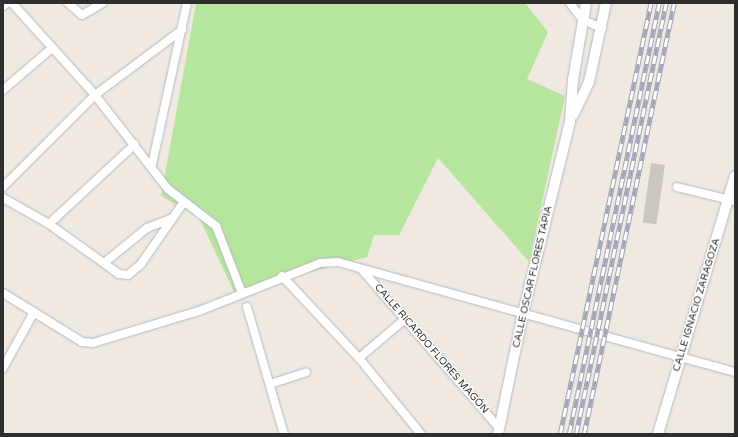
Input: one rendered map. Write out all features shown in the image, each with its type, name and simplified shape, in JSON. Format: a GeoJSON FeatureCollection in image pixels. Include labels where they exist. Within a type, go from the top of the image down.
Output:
{"type":"FeatureCollection","features":[{"type":"Feature","properties":{"kind":"street"},"geometry":{"type":"LineString","coordinates":[[3,6],[7,3]]}},
{"type":"Feature","properties":{"kind":"street"},"geometry":{"type":"LineString","coordinates":[[12,3],[95,95],[152,165],[168,189],[216,226],[242,293]]}},
{"type":"Feature","properties":{"kind":"street"},"geometry":{"type":"LineString","coordinates":[[68,3],[82,15],[103,3]]}},
{"type":"Feature","properties":{"kind":"street"},"geometry":{"type":"LineString","coordinates":[[152,165],[182,30],[186,3]]}},
{"type":"Feature","properties":{"kind":"street"},"geometry":{"type":"LineString","coordinates":[[570,3],[584,20],[602,28]]}},
{"type":"Feature","properties":{"kind":"street","name":"CALLE OSCAR FLORES TAPIA"},"geometry":{"type":"LineString","coordinates":[[499,431],[523,313],[570,121],[573,80],[586,3]]}},
{"type":"Feature","properties":{"kind":"street","name":"CALLE OSCAR FLORES TAPIA"},"geometry":{"type":"LineString","coordinates":[[570,121],[589,82],[602,28],[606,3]]}},
{"type":"Feature","properties":{"kind":"street"},"geometry":{"type":"LineString","coordinates":[[3,187],[95,95],[182,30]]}},
{"type":"Feature","properties":{"kind":"street"},"geometry":{"type":"LineString","coordinates":[[3,90],[52,48]]}},
{"type":"Feature","properties":{"kind":"street"},"geometry":{"type":"LineString","coordinates":[[48,224],[135,144]]}},
{"type":"Feature","properties":{"kind":"street","name":"CALLE IGNACIO ZARAGOZA"},"geometry":{"type":"LineString","coordinates":[[658,434],[732,200],[735,176]]}},
{"type":"Feature","properties":{"kind":"street"},"geometry":{"type":"LineString","coordinates":[[677,187],[732,200]]}},
{"type":"Feature","properties":{"kind":"street"},"geometry":{"type":"LineString","coordinates":[[3,198],[48,224],[119,274],[128,275],[134,271],[170,219],[184,202]]}},
{"type":"Feature","properties":{"kind":"street"},"geometry":{"type":"LineString","coordinates":[[104,263],[147,228],[170,219]]}},
{"type":"Feature","properties":{"kind":"street"},"geometry":{"type":"LineString","coordinates":[[3,293],[82,342],[93,343],[199,311],[282,276],[329,262],[523,313],[735,372]]}},
{"type":"Feature","properties":{"kind":"street","name":"CALLE RICARDO FLORES MAGÓN"},"geometry":{"type":"LineString","coordinates":[[363,271],[499,431]]}},
{"type":"Feature","properties":{"kind":"street"},"geometry":{"type":"LineString","coordinates":[[282,276],[359,358],[421,434]]}},
{"type":"Feature","properties":{"kind":"street"},"geometry":{"type":"LineString","coordinates":[[247,307],[284,434]]}},
{"type":"Feature","properties":{"kind":"street"},"geometry":{"type":"LineString","coordinates":[[3,368],[34,312]]}},
{"type":"Feature","properties":{"kind":"street"},"geometry":{"type":"LineString","coordinates":[[359,358],[404,319]]}},
{"type":"Feature","properties":{"kind":"street"},"geometry":{"type":"LineString","coordinates":[[270,384],[306,372]]}},
{"type":"Feature","properties":{"kind":"street"},"geometry":{"type":"LineString","coordinates":[[413,424],[415,434]]}},
{"type":"Feature","properties":{"kind":"green space"},"geometry":{"type":"Polygon","coordinates":[[[196,3],[525,3],[548,32],[527,79],[565,96],[529,262],[438,158],[399,235],[374,235],[367,257],[234,292],[199,217],[161,196],[196,3]]]}},
{"type":"Feature","properties":{"kind":"building"},"geometry":{"type":"Polygon","coordinates":[[[651,163],[665,165],[657,224],[643,222],[651,163]]]}},
{"type":"Feature","properties":{"kind":"railway"},"geometry":{"type":"LineString","coordinates":[[560,434],[651,3]]}},
{"type":"Feature","properties":{"kind":"railway"},"geometry":{"type":"LineString","coordinates":[[569,434],[659,3]]}},
{"type":"Feature","properties":{"kind":"railway"},"geometry":{"type":"LineString","coordinates":[[576,434],[666,3]]}},
{"type":"Feature","properties":{"kind":"railway"},"geometry":{"type":"LineString","coordinates":[[584,434],[674,3]]}}]}
